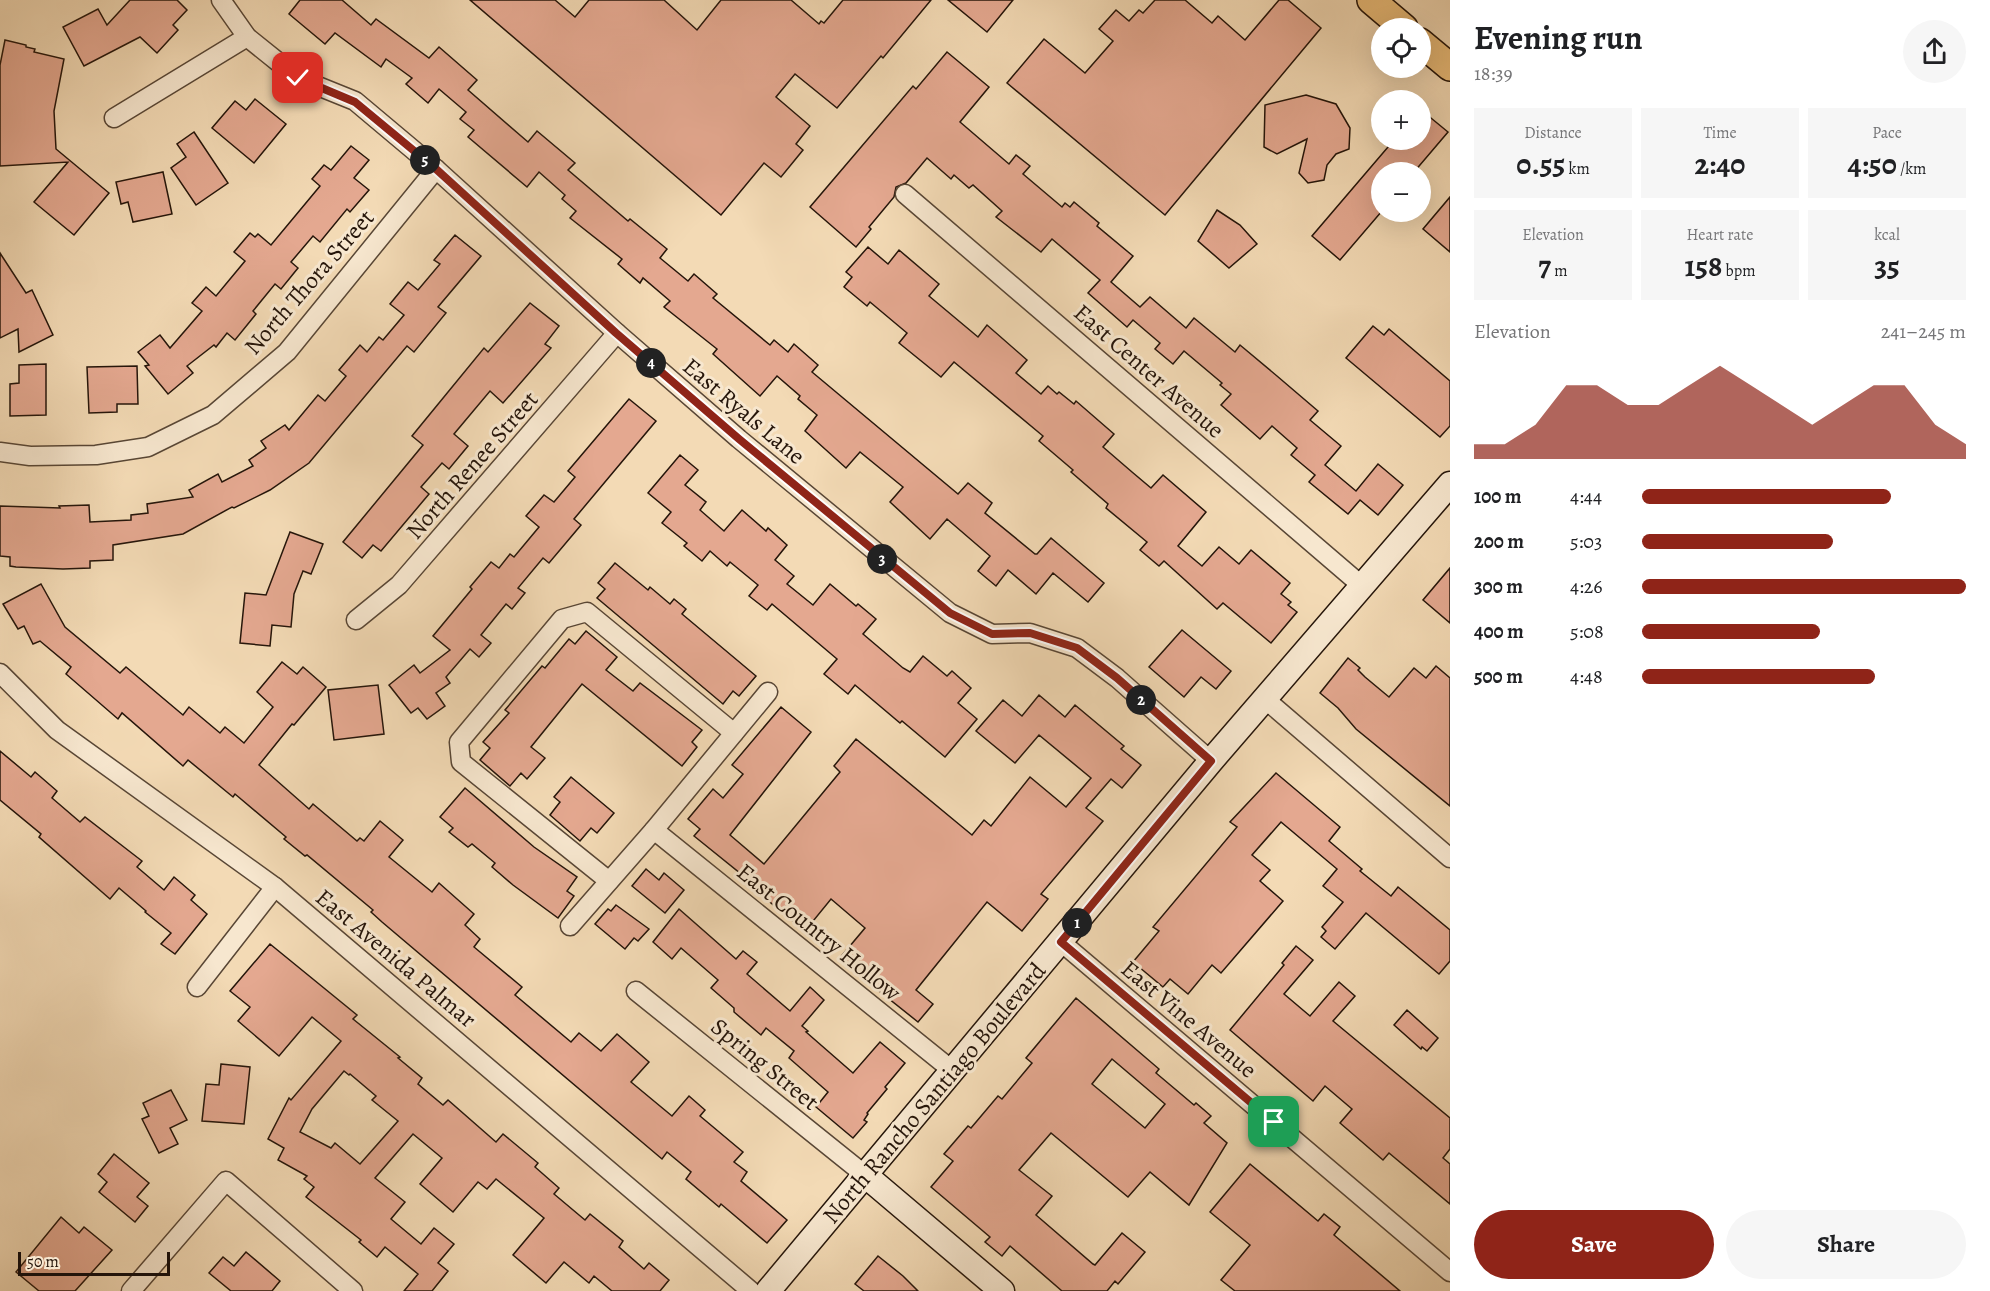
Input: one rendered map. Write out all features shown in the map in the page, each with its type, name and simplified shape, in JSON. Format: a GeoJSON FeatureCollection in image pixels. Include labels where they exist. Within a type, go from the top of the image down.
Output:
{"type":"FeatureCollection","features":[{"type":"Feature","properties":{"kind":"main road"},"geometry":{"type":"LineString","coordinates":[[1371,0],[1392,18]]}},
{"type":"Feature","properties":{"kind":"street","name":"East Ryals Lane"},"geometry":{"type":"LineString","coordinates":[[221,0],[247,37],[298,78],[355,102],[436,169],[616,333],[784,477],[950,613],[992,634],[1030,633],[1077,648],[1117,678],[1211,761]]}},
{"type":"Feature","properties":{"kind":"street"},"geometry":{"type":"LineString","coordinates":[[114,118],[247,37]]}},
{"type":"Feature","properties":{"kind":"street","name":"North Thora Street"},"geometry":{"type":"LineString","coordinates":[[0,452],[30,456],[96,455],[148,447],[213,415],[286,352],[436,169]]}},
{"type":"Feature","properties":{"kind":"street","name":"East Center Avenue"},"geometry":{"type":"LineString","coordinates":[[905,194],[1361,585]]}},
{"type":"Feature","properties":{"kind":"street","name":"North Renee Street"},"geometry":{"type":"LineString","coordinates":[[356,620],[399,585],[616,333]]}},
{"type":"Feature","properties":{"kind":"street","name":"North Rancho Santiago Boulevard"},"geometry":{"type":"LineString","coordinates":[[768,1291],[1211,761],[1450,484]]}},
{"type":"Feature","properties":{"kind":"street"},"geometry":{"type":"LineString","coordinates":[[609,881],[461,762],[459,742],[555,627],[562,619],[587,612],[734,733]]}},
{"type":"Feature","properties":{"kind":"street","name":"East Avenida Palmar"},"geometry":{"type":"LineString","coordinates":[[0,674],[57,730],[275,887],[751,1291]]}},
{"type":"Feature","properties":{"kind":"street"},"geometry":{"type":"LineString","coordinates":[[570,926],[654,830],[768,692]]}},
{"type":"Feature","properties":{"kind":"street"},"geometry":{"type":"LineString","coordinates":[[1265,699],[1450,858]]}},
{"type":"Feature","properties":{"kind":"street","name":"East Country Hollow"},"geometry":{"type":"LineString","coordinates":[[654,830],[953,1071]]}},
{"type":"Feature","properties":{"kind":"street"},"geometry":{"type":"LineString","coordinates":[[197,987],[275,887]]}},
{"type":"Feature","properties":{"kind":"street","name":"East Vine Avenue"},"geometry":{"type":"LineString","coordinates":[[1061,942],[1450,1272]]}},
{"type":"Feature","properties":{"kind":"street","name":"Spring Street"},"geometry":{"type":"LineString","coordinates":[[636,991],[865,1175]]}},
{"type":"Feature","properties":{"kind":"street"},"geometry":{"type":"LineString","coordinates":[[865,1175],[1002,1291]]}},
{"type":"Feature","properties":{"kind":"street"},"geometry":{"type":"LineString","coordinates":[[131,1291],[226,1181],[353,1291]]}},
{"type":"Feature","properties":{"kind":"building"},"geometry":{"type":"Polygon","coordinates":[[[130,0],[177,0],[187,10],[173,25],[178,30],[157,53],[140,37],[84,66],[63,27],[98,9],[107,25],[130,0]]]}},
{"type":"Feature","properties":{"kind":"building"},"geometry":{"type":"Polygon","coordinates":[[[300,0],[342,0],[371,25],[376,19],[429,58],[439,47],[477,80],[468,90],[528,142],[537,131],[575,163],[568,170],[628,221],[630,219],[667,249],[660,258],[688,281],[694,274],[717,294],[713,298],[770,345],[774,340],[788,352],[794,344],[818,365],[812,372],[958,494],[968,483],[992,503],[985,513],[1035,554],[1051,538],[1104,583],[1088,602],[1053,573],[1036,594],[1008,570],[996,586],[978,571],[990,556],[947,519],[930,539],[890,502],[903,487],[860,452],[846,468],[805,431],[817,415],[798,399],[800,396],[777,376],[760,396],[713,354],[717,349],[664,307],[670,301],[643,278],[640,283],[618,264],[622,259],[570,218],[576,211],[562,199],[565,195],[539,172],[527,187],[468,137],[474,130],[460,119],[466,112],[439,89],[428,103],[406,84],[412,78],[386,59],[381,67],[335,33],[325,44],[289,14],[300,0]]]}},
{"type":"Feature","properties":{"kind":"building"},"geometry":{"type":"Polygon","coordinates":[[[470,0],[555,0],[575,17],[589,0],[664,0],[697,30],[721,0],[791,0],[819,24],[821,21],[824,23],[843,0],[931,0],[883,58],[881,56],[837,108],[795,74],[776,97],[810,126],[796,144],[803,150],[781,177],[764,163],[721,215],[470,0]]]}},
{"type":"Feature","properties":{"kind":"building"},"geometry":{"type":"Polygon","coordinates":[[[948,0],[1013,0],[987,32],[948,0]]]}},
{"type":"Feature","properties":{"kind":"building"},"geometry":{"type":"Polygon","coordinates":[[[1155,0],[1185,0],[1212,23],[1218,16],[1245,40],[1279,0],[1288,0],[1321,28],[1165,215],[1007,83],[1044,39],[1085,73],[1113,41],[1099,29],[1116,10],[1129,21],[1139,10],[1143,13],[1155,0]]]}},
{"type":"Feature","properties":{"kind":"building"},"geometry":{"type":"Polygon","coordinates":[[[5,40],[26,45],[26,47],[35,49],[34,52],[64,59],[54,111],[56,149],[109,193],[74,235],[34,202],[68,162],[0,166],[0,65],[5,40]]]}},
{"type":"Feature","properties":{"kind":"building"},"geometry":{"type":"Polygon","coordinates":[[[947,52],[989,87],[960,122],[1009,164],[1016,155],[1030,166],[1023,174],[1062,207],[1065,203],[1070,207],[1074,202],[1099,223],[1097,226],[1133,256],[1111,282],[1140,307],[1150,297],[1186,328],[1194,318],[1235,352],[1240,345],[1277,376],[1318,411],[1310,420],[1341,446],[1325,465],[1356,491],[1378,464],[1403,485],[1378,515],[1360,500],[1348,514],[1309,482],[1315,475],[1291,455],[1297,448],[1272,426],[1260,439],[1221,405],[1231,394],[1220,385],[1222,383],[1184,351],[1173,364],[1155,349],[1160,343],[1133,320],[1127,327],[1088,293],[1100,280],[1052,239],[1041,252],[996,217],[1002,211],[973,185],[969,188],[954,175],[951,179],[927,158],[906,183],[896,187],[894,197],[856,247],[810,207],[913,86],[916,89],[947,52]]]}},
{"type":"Feature","properties":{"kind":"building"},"geometry":{"type":"Polygon","coordinates":[[[1306,95],[1336,104],[1350,128],[1349,149],[1336,154],[1327,165],[1324,180],[1308,183],[1299,173],[1307,139],[1277,154],[1264,147],[1265,105],[1306,95]]]}},
{"type":"Feature","properties":{"kind":"building"},"geometry":{"type":"Polygon","coordinates":[[[255,99],[286,124],[254,163],[212,128],[235,101],[246,110],[255,99]]]}},
{"type":"Feature","properties":{"kind":"building"},"geometry":{"type":"Polygon","coordinates":[[[1431,118],[1448,132],[1422,162],[1375,162],[1385,150],[1431,150],[1431,118]]]}},
{"type":"Feature","properties":{"kind":"building"},"geometry":{"type":"Polygon","coordinates":[[[194,132],[228,183],[196,205],[171,168],[186,157],[177,144],[194,132]]]}},
{"type":"Feature","properties":{"kind":"building"},"geometry":{"type":"Polygon","coordinates":[[[351,146],[369,160],[354,178],[369,190],[350,212],[347,209],[320,242],[313,236],[291,262],[298,268],[281,289],[275,284],[253,311],[256,314],[235,340],[227,333],[216,347],[214,345],[187,366],[193,373],[168,394],[145,366],[149,365],[138,352],[160,335],[170,348],[202,311],[192,303],[206,287],[216,296],[245,261],[234,252],[250,233],[255,237],[258,234],[271,245],[320,186],[312,179],[324,165],[331,170],[351,146]]]}},
{"type":"Feature","properties":{"kind":"building"},"geometry":{"type":"Polygon","coordinates":[[[1371,167],[1373,222],[1340,260],[1312,236],[1371,167]]]}},
{"type":"Feature","properties":{"kind":"building"},"geometry":{"type":"Polygon","coordinates":[[[163,172],[172,214],[133,222],[128,202],[121,204],[116,182],[163,172]]]}},
{"type":"Feature","properties":{"kind":"building"},"geometry":{"type":"Polygon","coordinates":[[[1450,197],[1450,252],[1423,229],[1450,197]]]}},
{"type":"Feature","properties":{"kind":"building"},"geometry":{"type":"Polygon","coordinates":[[[1217,210],[1240,225],[1257,244],[1229,268],[1198,241],[1217,210]]]}},
{"type":"Feature","properties":{"kind":"building"},"geometry":{"type":"Polygon","coordinates":[[[455,235],[481,256],[438,307],[446,313],[414,352],[407,346],[309,463],[270,490],[232,507],[183,534],[113,545],[113,560],[90,561],[90,568],[16,567],[10,566],[10,557],[0,556],[0,506],[60,508],[59,506],[89,505],[90,522],[131,520],[131,515],[148,513],[147,504],[193,497],[189,490],[218,474],[222,482],[253,466],[249,460],[266,448],[261,441],[285,425],[289,430],[318,395],[325,401],[346,376],[339,370],[360,345],[367,352],[379,337],[383,340],[404,315],[390,304],[408,282],[418,290],[440,264],[434,260],[455,235]]]}},
{"type":"Feature","properties":{"kind":"building"},"geometry":{"type":"Polygon","coordinates":[[[868,247],[888,264],[899,250],[939,284],[929,296],[978,337],[987,325],[1027,360],[1016,373],[1041,394],[1048,386],[1074,404],[1076,401],[1114,434],[1103,447],[1132,472],[1151,488],[1163,475],[1206,512],[1178,546],[1202,566],[1219,547],[1239,564],[1251,550],[1290,583],[1281,594],[1291,602],[1288,605],[1297,612],[1271,643],[1223,603],[1217,609],[1164,561],[1159,566],[1140,550],[1147,542],[1106,508],[1108,504],[1039,441],[1043,436],[954,362],[941,377],[899,343],[907,333],[870,302],[867,306],[844,287],[852,277],[846,272],[868,247]]]}},
{"type":"Feature","properties":{"kind":"building"},"geometry":{"type":"Polygon","coordinates":[[[0,253],[26,293],[32,290],[53,335],[19,352],[18,329],[0,338],[0,253]]]}},
{"type":"Feature","properties":{"kind":"building"},"geometry":{"type":"Polygon","coordinates":[[[530,303],[559,326],[545,344],[551,348],[503,403],[490,391],[454,434],[468,446],[449,469],[442,463],[421,487],[429,494],[381,551],[373,545],[362,558],[343,542],[423,445],[412,436],[484,348],[488,352],[530,303]]]}},
{"type":"Feature","properties":{"kind":"building"},"geometry":{"type":"Polygon","coordinates":[[[1373,326],[1384,335],[1389,329],[1450,381],[1450,426],[1440,437],[1346,358],[1373,326]]]}},
{"type":"Feature","properties":{"kind":"building"},"geometry":{"type":"Polygon","coordinates":[[[46,364],[46,415],[10,416],[10,384],[19,383],[19,365],[46,364]]]}},
{"type":"Feature","properties":{"kind":"building"},"geometry":{"type":"Polygon","coordinates":[[[137,366],[138,404],[117,404],[117,412],[89,413],[87,367],[137,366]]]}},
{"type":"Feature","properties":{"kind":"building"},"geometry":{"type":"Polygon","coordinates":[[[629,399],[656,421],[574,519],[581,525],[549,563],[543,558],[518,588],[525,593],[512,609],[506,604],[481,635],[491,643],[479,657],[470,649],[446,677],[450,683],[436,693],[445,706],[427,719],[418,708],[411,713],[389,685],[414,665],[420,673],[450,650],[433,636],[491,562],[499,568],[510,554],[514,557],[539,527],[526,516],[544,495],[554,502],[575,477],[568,471],[629,399]]]}},
{"type":"Feature","properties":{"kind":"building"},"geometry":{"type":"Polygon","coordinates":[[[680,455],[698,470],[685,485],[706,502],[700,510],[724,531],[742,510],[766,531],[768,528],[787,545],[775,560],[794,576],[787,584],[813,605],[830,584],[876,619],[863,634],[903,668],[910,672],[923,656],[947,676],[952,671],[971,688],[958,703],[977,719],[945,757],[855,685],[848,694],[824,674],[837,659],[772,604],[767,610],[749,596],[758,585],[730,562],[727,566],[710,551],[702,561],[684,546],[687,543],[662,523],[671,512],[648,493],[680,455]]]}},
{"type":"Feature","properties":{"kind":"building"},"geometry":{"type":"Polygon","coordinates":[[[290,532],[323,544],[311,574],[303,571],[294,594],[291,627],[272,625],[270,646],[240,643],[245,593],[266,595],[290,532]]]}},
{"type":"Feature","properties":{"kind":"building"},"geometry":{"type":"Polygon","coordinates":[[[615,563],[648,590],[650,587],[670,604],[674,599],[686,609],[682,614],[756,676],[739,696],[733,691],[723,704],[597,598],[605,589],[598,583],[615,563]]]}},
{"type":"Feature","properties":{"kind":"building"},"geometry":{"type":"Polygon","coordinates":[[[1450,568],[1450,623],[1423,600],[1450,568]]]}},
{"type":"Feature","properties":{"kind":"building"},"geometry":{"type":"Polygon","coordinates":[[[41,584],[65,627],[120,673],[126,667],[183,715],[189,707],[220,733],[225,727],[244,743],[273,707],[257,692],[282,662],[297,674],[303,667],[326,687],[259,765],[309,809],[313,804],[357,841],[360,838],[364,841],[380,821],[403,840],[389,857],[432,892],[439,883],[474,914],[465,925],[480,939],[474,947],[522,987],[515,995],[571,1042],[579,1033],[601,1051],[617,1034],[649,1062],[631,1082],[672,1116],[689,1096],[705,1110],[700,1116],[743,1152],[734,1162],[747,1172],[741,1181],[787,1220],[767,1243],[721,1204],[719,1207],[686,1179],[691,1172],[667,1152],[662,1159],[382,922],[371,912],[373,910],[307,855],[305,856],[284,839],[286,837],[235,794],[233,797],[188,760],[183,766],[122,713],[118,719],[66,674],[71,667],[40,641],[33,644],[24,626],[18,629],[3,604],[41,584]]]}},
{"type":"Feature","properties":{"kind":"building"},"geometry":{"type":"Polygon","coordinates":[[[1182,630],[1231,671],[1216,689],[1201,677],[1184,697],[1149,667],[1182,630]]]}},
{"type":"Feature","properties":{"kind":"building"},"geometry":{"type":"Polygon","coordinates":[[[586,631],[617,657],[606,670],[633,691],[640,683],[702,730],[692,742],[697,747],[682,766],[582,684],[531,747],[545,758],[527,779],[521,773],[510,786],[480,760],[490,748],[483,742],[509,713],[505,710],[542,666],[545,668],[569,639],[575,644],[586,631]]]}},
{"type":"Feature","properties":{"kind":"building"},"geometry":{"type":"Polygon","coordinates":[[[1348,658],[1360,668],[1358,670],[1365,677],[1389,697],[1414,668],[1426,678],[1436,666],[1450,678],[1450,806],[1356,729],[1338,708],[1320,693],[1348,658]]]}},
{"type":"Feature","properties":{"kind":"building"},"geometry":{"type":"Polygon","coordinates":[[[378,685],[384,734],[334,740],[328,690],[378,685]]]}},
{"type":"Feature","properties":{"kind":"building"},"geometry":{"type":"Polygon","coordinates":[[[1039,695],[1065,717],[1075,705],[1124,746],[1121,749],[1141,765],[1122,788],[1111,779],[1086,808],[1103,821],[1041,894],[1048,899],[1022,931],[987,902],[916,990],[933,1004],[918,1022],[839,959],[865,928],[831,899],[805,931],[765,898],[767,895],[694,836],[700,829],[688,819],[713,789],[723,798],[743,774],[732,765],[781,707],[811,732],[730,835],[764,864],[840,772],[834,766],[856,739],[972,835],[984,820],[991,826],[1030,777],[1066,807],[1091,778],[1039,735],[1015,763],[976,731],[1003,700],[1022,716],[1039,695]]]}},
{"type":"Feature","properties":{"kind":"building"},"geometry":{"type":"Polygon","coordinates":[[[0,751],[31,777],[35,772],[57,791],[52,798],[80,822],[85,817],[142,861],[137,867],[164,890],[174,877],[195,895],[191,900],[207,914],[175,954],[161,944],[171,933],[146,911],[119,888],[110,899],[39,837],[41,834],[0,800],[0,751]]]}},
{"type":"Feature","properties":{"kind":"building"},"geometry":{"type":"Polygon","coordinates":[[[1276,773],[1340,827],[1329,841],[1362,869],[1360,871],[1391,896],[1398,887],[1450,930],[1450,961],[1439,974],[1366,913],[1335,949],[1321,937],[1326,931],[1322,927],[1343,902],[1323,886],[1337,869],[1281,822],[1252,855],[1270,870],[1260,881],[1283,901],[1221,973],[1212,965],[1188,994],[1170,979],[1163,987],[1133,962],[1159,931],[1153,927],[1237,827],[1230,822],[1276,773]]]}},
{"type":"Feature","properties":{"kind":"building"},"geometry":{"type":"Polygon","coordinates":[[[571,777],[614,813],[597,833],[591,828],[580,841],[550,815],[560,802],[554,797],[571,777]]]}},
{"type":"Feature","properties":{"kind":"building"},"geometry":{"type":"Polygon","coordinates":[[[465,788],[534,847],[577,877],[567,891],[574,896],[558,918],[492,867],[495,863],[472,844],[468,847],[449,832],[453,828],[440,817],[465,788]]]}},
{"type":"Feature","properties":{"kind":"building"},"geometry":{"type":"Polygon","coordinates":[[[646,869],[659,880],[664,873],[684,890],[665,913],[632,886],[646,869]]]}},
{"type":"Feature","properties":{"kind":"building"},"geometry":{"type":"Polygon","coordinates":[[[616,905],[649,929],[638,941],[634,938],[625,949],[595,924],[608,909],[611,911],[616,905]]]}},
{"type":"Feature","properties":{"kind":"building"},"geometry":{"type":"Polygon","coordinates":[[[679,909],[736,959],[743,951],[757,962],[747,974],[790,1011],[810,987],[824,1000],[802,1026],[853,1073],[880,1042],[905,1063],[885,1087],[887,1089],[867,1113],[864,1120],[867,1122],[853,1138],[816,1107],[828,1092],[789,1058],[794,1051],[766,1028],[761,1035],[734,1012],[734,1008],[711,988],[718,980],[681,948],[672,959],[653,942],[679,909]]]}},
{"type":"Feature","properties":{"kind":"building"},"geometry":{"type":"Polygon","coordinates":[[[270,944],[357,1015],[353,1019],[422,1078],[418,1084],[443,1105],[448,1100],[496,1142],[503,1134],[538,1163],[535,1167],[559,1188],[554,1194],[585,1220],[590,1214],[623,1241],[619,1247],[644,1269],[649,1263],[669,1280],[660,1291],[612,1291],[594,1276],[589,1283],[564,1262],[546,1283],[513,1255],[544,1218],[496,1179],[487,1189],[478,1182],[453,1212],[420,1184],[442,1158],[413,1134],[375,1178],[405,1202],[391,1219],[421,1244],[434,1228],[454,1244],[438,1263],[448,1271],[432,1291],[404,1291],[418,1274],[385,1247],[377,1257],[359,1242],[361,1240],[306,1197],[314,1187],[304,1179],[307,1176],[278,1160],[284,1148],[268,1139],[289,1098],[291,1100],[341,1041],[312,1017],[279,1056],[238,1021],[250,1007],[230,991],[270,944]],[[344,1071],[312,1109],[300,1132],[331,1148],[335,1143],[360,1164],[398,1121],[372,1100],[376,1096],[344,1071]]]}},
{"type":"Feature","properties":{"kind":"building"},"geometry":{"type":"Polygon","coordinates":[[[1296,946],[1313,960],[1284,994],[1310,1016],[1339,982],[1355,996],[1333,1021],[1450,1118],[1450,1149],[1443,1158],[1450,1164],[1450,1204],[1389,1153],[1383,1160],[1340,1123],[1352,1109],[1325,1086],[1313,1101],[1230,1030],[1284,965],[1282,963],[1296,946]]]}},
{"type":"Feature","properties":{"kind":"building"},"geometry":{"type":"Polygon","coordinates":[[[1076,998],[1159,1069],[1156,1073],[1194,1105],[1196,1103],[1211,1116],[1204,1123],[1227,1143],[1189,1205],[1150,1172],[1128,1197],[1051,1133],[1019,1170],[1052,1196],[1036,1215],[1093,1264],[1095,1265],[1122,1233],[1145,1252],[1118,1284],[1115,1281],[1107,1291],[1062,1291],[1010,1246],[1002,1256],[985,1242],[990,1237],[931,1187],[953,1161],[944,1154],[968,1126],[971,1128],[998,1096],[1002,1099],[1032,1063],[1026,1058],[1076,998]],[[1112,1059],[1092,1084],[1145,1128],[1165,1104],[1112,1059]]]}},
{"type":"Feature","properties":{"kind":"building"},"geometry":{"type":"Polygon","coordinates":[[[1407,1010],[1438,1038],[1427,1051],[1422,1047],[1421,1049],[1394,1025],[1407,1010]]]}},
{"type":"Feature","properties":{"kind":"building"},"geometry":{"type":"Polygon","coordinates":[[[221,1064],[250,1067],[244,1124],[202,1121],[206,1084],[219,1085],[221,1064]]]}},
{"type":"Feature","properties":{"kind":"building"},"geometry":{"type":"Polygon","coordinates":[[[171,1090],[187,1120],[170,1128],[178,1144],[159,1153],[142,1119],[149,1116],[143,1103],[171,1090]]]}},
{"type":"Feature","properties":{"kind":"building"},"geometry":{"type":"Polygon","coordinates":[[[114,1154],[149,1183],[137,1197],[148,1206],[135,1222],[99,1192],[107,1182],[98,1174],[114,1154]]]}},
{"type":"Feature","properties":{"kind":"building"},"geometry":{"type":"Polygon","coordinates":[[[1250,1164],[1318,1221],[1324,1214],[1340,1227],[1334,1235],[1400,1291],[1235,1291],[1221,1280],[1250,1245],[1210,1212],[1250,1164]]]}},
{"type":"Feature","properties":{"kind":"building"},"geometry":{"type":"Polygon","coordinates":[[[61,1217],[79,1233],[84,1227],[112,1250],[75,1291],[39,1291],[16,1272],[61,1217]]]}},
{"type":"Feature","properties":{"kind":"building"},"geometry":{"type":"Polygon","coordinates":[[[246,1252],[280,1281],[272,1291],[231,1291],[209,1273],[223,1257],[234,1266],[246,1252]]]}},
{"type":"Feature","properties":{"kind":"building"},"geometry":{"type":"Polygon","coordinates":[[[878,1256],[918,1291],[864,1291],[855,1284],[878,1256]]]}},
{"type":"Feature","properties":{"kind":"route"},"geometry":{"type":"LineString","coordinates":[[298,78],[355,102],[436,169],[616,333],[739,439],[950,613],[992,634],[1030,633],[1077,648],[1117,678],[1211,761],[1061,942],[1274,1122]]}}]}
